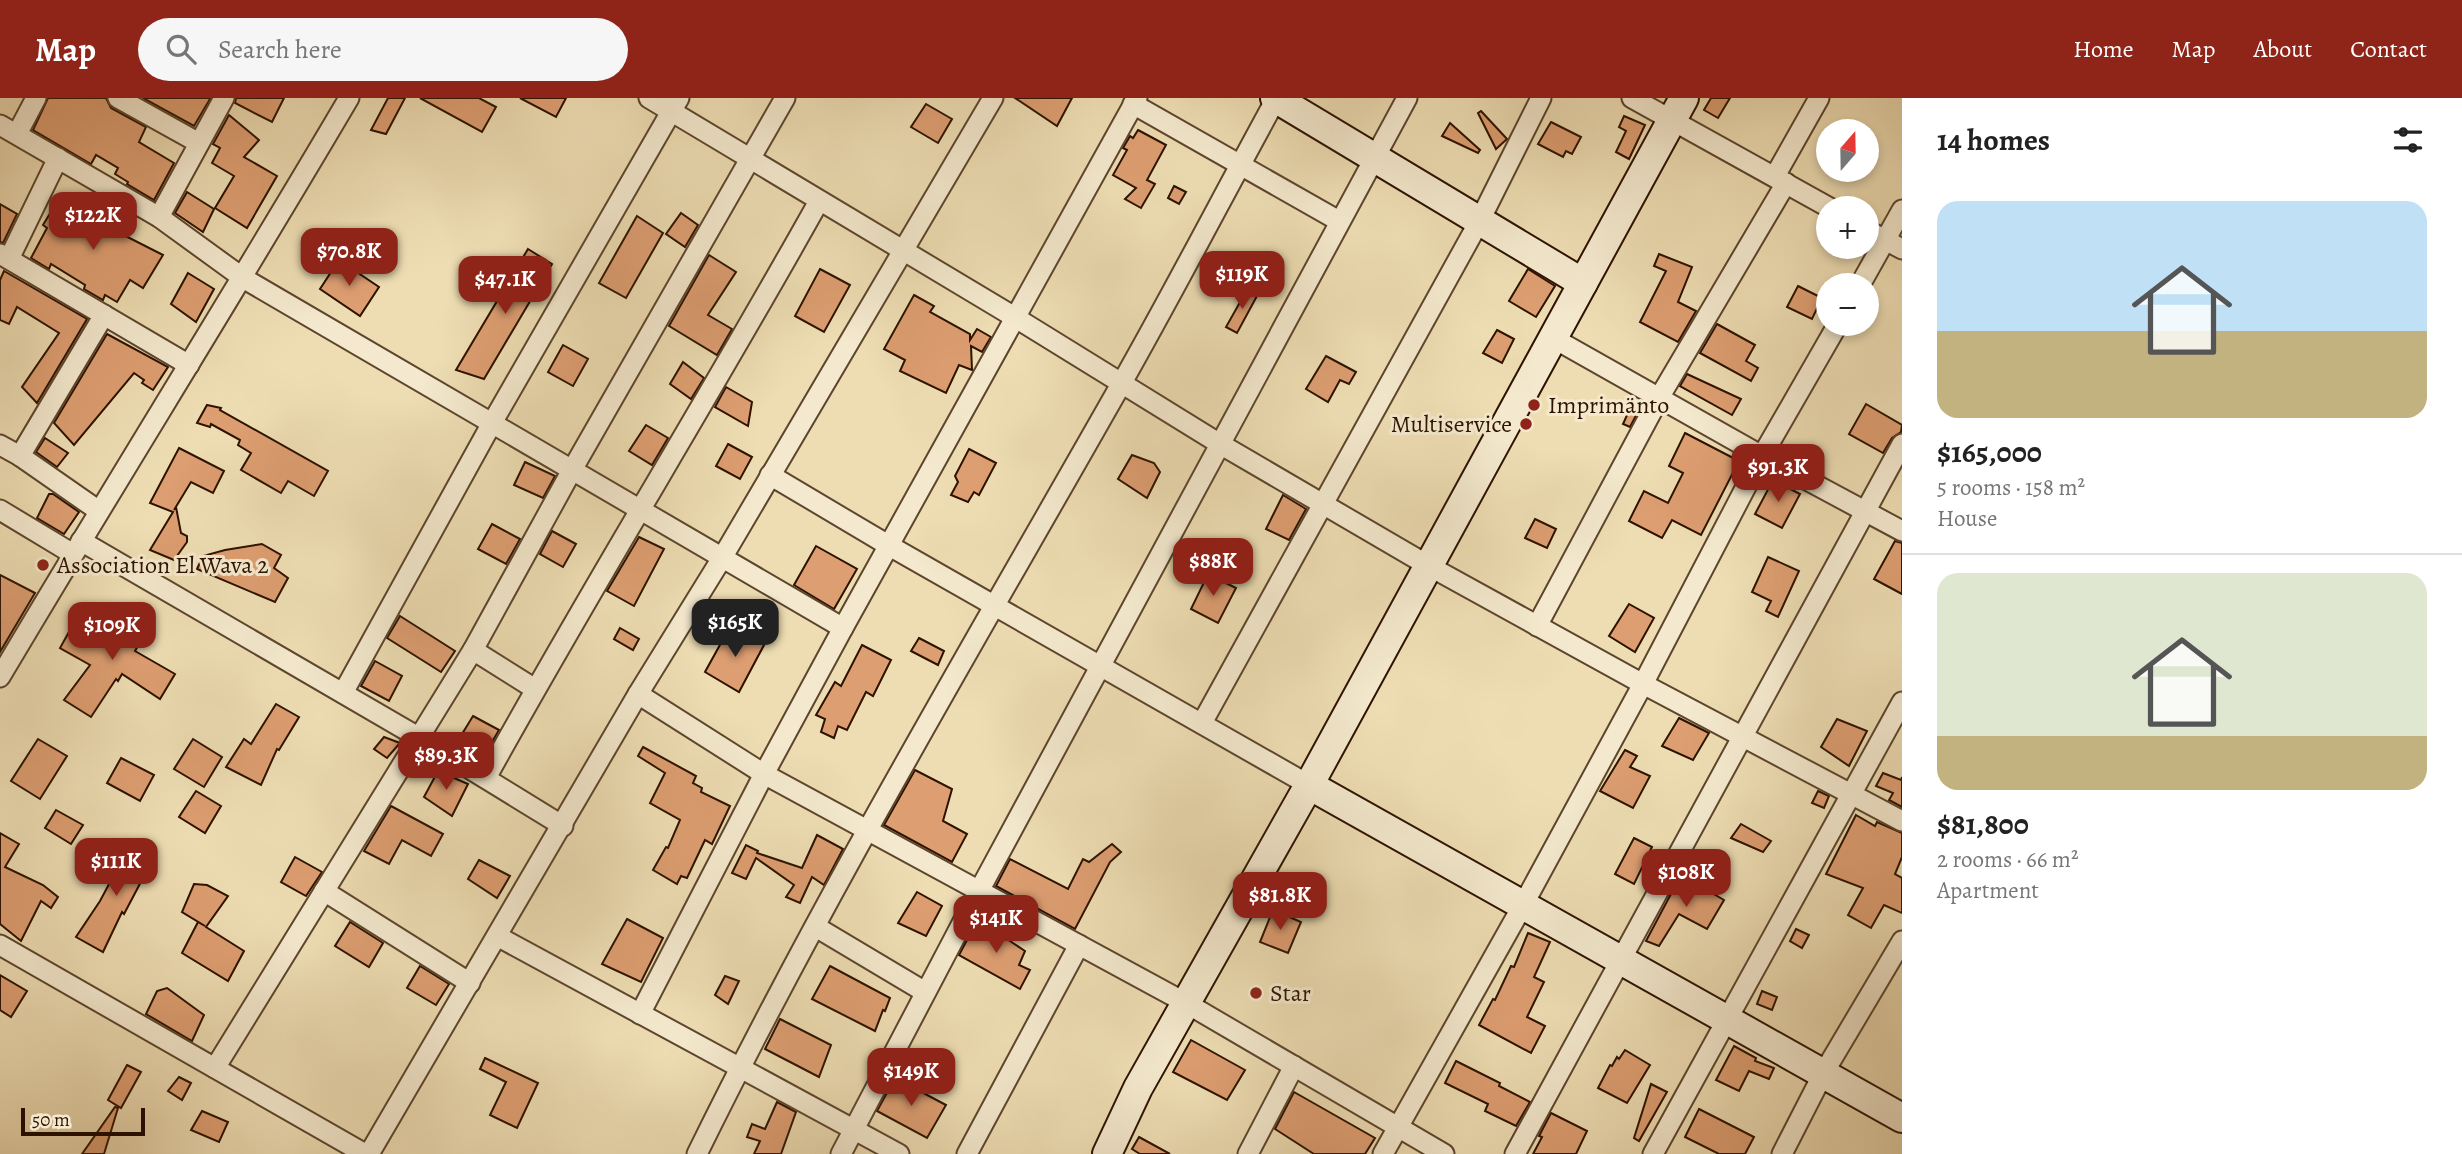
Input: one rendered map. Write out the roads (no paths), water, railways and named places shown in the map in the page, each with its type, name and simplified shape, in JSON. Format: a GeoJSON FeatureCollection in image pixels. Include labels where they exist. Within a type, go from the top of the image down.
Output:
{"type":"FeatureCollection","features":[{"type":"Feature","properties":{"kind":"street"},"geometry":{"type":"LineString","coordinates":[[36,98],[8,129],[159,217],[243,278],[843,628]]}},
{"type":"Feature","properties":{"kind":"street"},"geometry":{"type":"LineString","coordinates":[[118,98],[199,143]]}},
{"type":"Feature","properties":{"kind":"street"},"geometry":{"type":"LineString","coordinates":[[159,217],[224,98]]}},
{"type":"Feature","properties":{"kind":"street"},"geometry":{"type":"LineString","coordinates":[[0,677],[243,278],[349,98]]}},
{"type":"Feature","properties":{"kind":"street"},"geometry":{"type":"LineString","coordinates":[[649,98],[675,104],[750,160],[1016,318],[1220,444],[1429,566],[1643,684],[1902,821]]}},
{"type":"Feature","properties":{"kind":"street"},"geometry":{"type":"LineString","coordinates":[[215,1068],[473,650],[572,470],[785,98]]}},
{"type":"Feature","properties":{"kind":"street"},"geometry":{"type":"LineString","coordinates":[[0,944],[367,1154],[993,98]]}},
{"type":"Feature","properties":{"kind":"street"},"geometry":{"type":"LineString","coordinates":[[697,1154],[740,1068],[869,830],[993,605],[1122,384],[1276,98],[1583,283]]}},
{"type":"Feature","properties":{"kind":"street"},"geometry":{"type":"LineString","coordinates":[[841,1154],[979,891],[1406,98]]}},
{"type":"Feature","properties":{"kind":"street"},"geometry":{"type":"LineString","coordinates":[[1202,723],[1480,220],[1541,98]]}},
{"type":"Feature","properties":{"kind":"street"},"geometry":{"type":"LineString","coordinates":[[1632,98],[1678,109],[1780,179],[1816,200]]}},
{"type":"Feature","properties":{"kind":"street"},"geometry":{"type":"LineString","coordinates":[[1536,625],[1780,179],[1819,98]]}},
{"type":"Feature","properties":{"kind":"street"},"geometry":{"type":"LineString","coordinates":[[640,1014],[764,774],[888,545],[1135,101],[1339,221]]}},
{"type":"Feature","properties":{"kind":"street"},"geometry":{"type":"LineString","coordinates":[[343,693],[492,423],[675,104]]}},
{"type":"Feature","properties":{"kind":"street"},"geometry":{"type":"LineString","coordinates":[[1107,1154],[1138,1088],[1309,785],[1678,109]]}},
{"type":"Feature","properties":{"kind":"street"},"geometry":{"type":"LineString","coordinates":[[58,158],[5,257],[189,365]]}},
{"type":"Feature","properties":{"kind":"street"},"geometry":{"type":"LineString","coordinates":[[486,778],[819,201]]}},
{"type":"Feature","properties":{"kind":"street"},"geometry":{"type":"LineString","coordinates":[[1870,273],[1894,245],[1902,210]]}},
{"type":"Feature","properties":{"kind":"street"},"geometry":{"type":"LineString","coordinates":[[20,456],[104,315]]}},
{"type":"Feature","properties":{"kind":"street"},"geometry":{"type":"LineString","coordinates":[[1383,1154],[1523,905],[1762,456],[1831,336]]}},
{"type":"Feature","properties":{"kind":"street"},"geometry":{"type":"LineString","coordinates":[[1553,338],[1762,456],[1902,531]]}},
{"type":"Feature","properties":{"kind":"street"},"geometry":{"type":"LineString","coordinates":[[1515,1154],[1902,444]]}},
{"type":"Feature","properties":{"kind":"street"},"geometry":{"type":"LineString","coordinates":[[0,445],[99,512]]}},
{"type":"Feature","properties":{"kind":"street"},"geometry":{"type":"LineString","coordinates":[[770,475],[1309,785],[1902,1118]]}},
{"type":"Feature","properties":{"kind":"street"},"geometry":{"type":"LineString","coordinates":[[0,510],[77,547],[343,693],[563,826]]}},
{"type":"Feature","properties":{"kind":"street"},"geometry":{"type":"LineString","coordinates":[[473,650],[535,689]]}},
{"type":"Feature","properties":{"kind":"street"},"geometry":{"type":"LineString","coordinates":[[638,694],[764,774],[1186,1003],[1444,1154]]}},
{"type":"Feature","properties":{"kind":"street"},"geometry":{"type":"LineString","coordinates":[[1653,1154],[1902,702]]}},
{"type":"Feature","properties":{"kind":"street"},"geometry":{"type":"LineString","coordinates":[[324,891],[470,983]]}},
{"type":"Feature","properties":{"kind":"street"},"geometry":{"type":"LineString","coordinates":[[816,927],[925,992]]}},
{"type":"Feature","properties":{"kind":"street"},"geometry":{"type":"LineString","coordinates":[[497,936],[899,1154]]}},
{"type":"Feature","properties":{"kind":"street"},"geometry":{"type":"LineString","coordinates":[[1782,1154],[1823,1073],[1902,941]]}},
{"type":"Feature","properties":{"kind":"street"},"geometry":{"type":"LineString","coordinates":[[967,1154],[1079,945]]}},
{"type":"Feature","properties":{"kind":"street"},"geometry":{"type":"LineString","coordinates":[[1248,1154],[1294,1066]]}},
{"type":"Feature","properties":{"kind":"place","name":"Imprimänto"},"geometry":{"type":"Point","coordinates":[1534,405]}},
{"type":"Feature","properties":{"kind":"place","name":"Multiservice"},"geometry":{"type":"Point","coordinates":[1526,424]}},
{"type":"Feature","properties":{"kind":"place","name":"Association El Wava 2"},"geometry":{"type":"Point","coordinates":[43,565]}},
{"type":"Feature","properties":{"kind":"place","name":"Star"},"geometry":{"type":"Point","coordinates":[1256,993]}}]}
